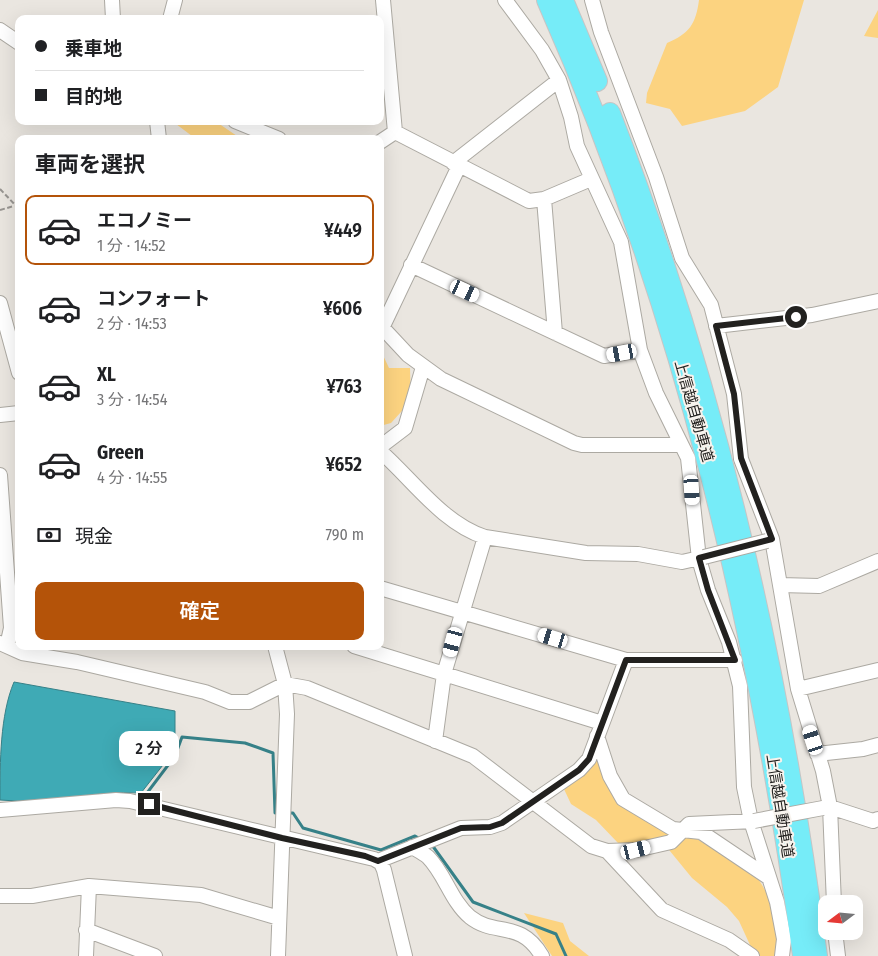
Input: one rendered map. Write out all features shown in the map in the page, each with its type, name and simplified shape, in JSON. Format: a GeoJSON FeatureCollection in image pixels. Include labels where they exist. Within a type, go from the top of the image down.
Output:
{"type":"FeatureCollection","features":[{"type":"Feature","properties":{"kind":"highway","name":"上信越自動車道"},"geometry":{"type":"LineString","coordinates":[[547,0],[596,115],[638,229],[673,334],[702,435],[731,551],[756,670],[779,796],[803,956]]}},
{"type":"Feature","properties":{"kind":"highway","name":"上信越自動車道"},"geometry":{"type":"LineString","coordinates":[[563,0],[615,125],[654,232],[690,339],[720,448],[771,669],[793,793],[817,956]]}},
{"type":"Feature","properties":{"kind":"street"},"geometry":{"type":"LineString","coordinates":[[112,0],[113,15]]}},
{"type":"Feature","properties":{"kind":"street"},"geometry":{"type":"LineString","coordinates":[[171,15],[175,0]]}},
{"type":"Feature","properties":{"kind":"street"},"geometry":{"type":"LineString","coordinates":[[383,0],[395,132]]}},
{"type":"Feature","properties":{"kind":"street"},"geometry":{"type":"LineString","coordinates":[[505,0],[542,50],[559,80],[571,117],[577,146],[621,242],[640,350],[656,393],[688,458],[701,558],[708,590],[735,660],[740,686],[744,787],[768,877],[777,902],[784,939],[782,956]]}},
{"type":"Feature","properties":{"kind":"street"},"geometry":{"type":"LineString","coordinates":[[592,0],[601,32],[656,177],[682,258],[711,305],[734,394],[741,458],[769,540],[780,584],[798,689],[817,754],[827,808],[833,895]]}},
{"type":"Feature","properties":{"kind":"street"},"geometry":{"type":"LineString","coordinates":[[0,30],[15,40]]}},
{"type":"Feature","properties":{"kind":"street"},"geometry":{"type":"LineString","coordinates":[[384,322],[456,164],[559,80]]}},
{"type":"Feature","properties":{"kind":"street"},"geometry":{"type":"LineString","coordinates":[[245,125],[269,135]]}},
{"type":"Feature","properties":{"kind":"street"},"geometry":{"type":"LineString","coordinates":[[384,139],[395,132]]}},
{"type":"Feature","properties":{"kind":"street"},"geometry":{"type":"LineString","coordinates":[[395,132],[529,201],[544,199],[591,178]]}},
{"type":"Feature","properties":{"kind":"street"},"geometry":{"type":"LineString","coordinates":[[544,199],[554,333]]}},
{"type":"Feature","properties":{"kind":"street"},"geometry":{"type":"LineString","coordinates":[[411,265],[604,356],[640,350]]}},
{"type":"Feature","properties":{"kind":"street"},"geometry":{"type":"LineString","coordinates":[[716,326],[812,315],[878,302]]}},
{"type":"Feature","properties":{"kind":"street"},"geometry":{"type":"LineString","coordinates":[[0,303],[15,358]]}},
{"type":"Feature","properties":{"kind":"street"},"geometry":{"type":"LineString","coordinates":[[384,328],[395,342],[423,367],[441,379],[582,446],[681,446]]}},
{"type":"Feature","properties":{"kind":"street"},"geometry":{"type":"LineString","coordinates":[[384,446],[405,428],[423,367]]}},
{"type":"Feature","properties":{"kind":"street"},"geometry":{"type":"LineString","coordinates":[[0,415],[15,413]]}},
{"type":"Feature","properties":{"kind":"street"},"geometry":{"type":"LineString","coordinates":[[384,453],[451,519],[470,532],[485,537],[586,553],[638,554],[682,562],[769,540]]}},
{"type":"Feature","properties":{"kind":"street"},"geometry":{"type":"LineString","coordinates":[[0,475],[8,562],[11,628],[3,645],[22,653],[77,662],[206,692],[238,703],[250,702],[285,684],[307,688],[473,756],[591,846],[607,851],[636,850],[671,842],[689,824],[752,821],[827,808],[873,821],[878,819]]}},
{"type":"Feature","properties":{"kind":"street"},"geometry":{"type":"LineString","coordinates":[[435,741],[444,674],[485,537]]}},
{"type":"Feature","properties":{"kind":"street"},"geometry":{"type":"LineString","coordinates":[[780,584],[819,586],[878,561]]}},
{"type":"Feature","properties":{"kind":"street"},"geometry":{"type":"LineString","coordinates":[[384,589],[626,660],[735,660]]}},
{"type":"Feature","properties":{"kind":"street"},"geometry":{"type":"LineString","coordinates":[[276,650],[285,684],[288,714],[278,956]]}},
{"type":"Feature","properties":{"kind":"street"},"geometry":{"type":"LineString","coordinates":[[367,650],[444,674],[600,730]]}},
{"type":"Feature","properties":{"kind":"street"},"geometry":{"type":"LineString","coordinates":[[378,861],[461,828],[490,827],[502,823],[579,770],[589,759],[626,660]]}},
{"type":"Feature","properties":{"kind":"street"},"geometry":{"type":"LineString","coordinates":[[798,689],[878,670]]}},
{"type":"Feature","properties":{"kind":"street"},"geometry":{"type":"LineString","coordinates":[[600,730],[610,776],[623,799],[673,829],[701,832],[768,877]]}},
{"type":"Feature","properties":{"kind":"street"},"geometry":{"type":"LineString","coordinates":[[817,754],[863,749],[878,744]]}},
{"type":"Feature","properties":{"kind":"street"},"geometry":{"type":"LineString","coordinates":[[0,810],[116,800],[130,801],[365,856],[378,861],[384,870],[405,956]]}},
{"type":"Feature","properties":{"kind":"street"},"geometry":{"type":"LineString","coordinates":[[415,845],[428,858],[462,908],[472,918],[521,934],[530,940],[542,956]]}},
{"type":"Feature","properties":{"kind":"street"},"geometry":{"type":"LineString","coordinates":[[607,851],[662,910],[730,940],[752,956]]}},
{"type":"Feature","properties":{"kind":"street"},"geometry":{"type":"LineString","coordinates":[[0,896],[32,896],[89,886],[201,896],[279,918]]}},
{"type":"Feature","properties":{"kind":"street"},"geometry":{"type":"LineString","coordinates":[[86,956],[89,886]]}},
{"type":"Feature","properties":{"kind":"street"},"geometry":{"type":"LineString","coordinates":[[86,930],[155,956]]}},
{"type":"Feature","properties":{"kind":"street"},"geometry":{"type":"LineString","coordinates":[[836,940],[838,956]]}},
{"type":"Feature","properties":{"kind":"path"},"geometry":{"type":"LineString","coordinates":[[0,190],[15,204]]}},
{"type":"Feature","properties":{"kind":"path"},"geometry":{"type":"LineString","coordinates":[[0,210],[15,205]]}},
{"type":"Feature","properties":{"kind":"shaded area"},"geometry":{"type":"Polygon","coordinates":[[[699,0],[804,0],[778,87],[745,111],[682,126],[670,109],[646,103],[647,93],[667,43],[681,36],[690,27],[696,16],[699,0]]]}},
{"type":"Feature","properties":{"kind":"shaded area"},"geometry":{"type":"Polygon","coordinates":[[[878,10],[878,38],[864,36],[878,10]]]}},
{"type":"Feature","properties":{"kind":"shaded area"},"geometry":{"type":"Polygon","coordinates":[[[177,125],[221,125],[236,135],[191,135],[177,125]]]}},
{"type":"Feature","properties":{"kind":"shaded area"},"geometry":{"type":"Polygon","coordinates":[[[384,357],[389,368],[410,368],[411,401],[391,423],[384,425],[384,357]]]}},
{"type":"Feature","properties":{"kind":"shaded area"},"geometry":{"type":"Polygon","coordinates":[[[595,755],[605,781],[756,876],[768,895],[778,924],[779,956],[759,956],[750,945],[739,921],[727,907],[692,878],[665,845],[642,848],[618,843],[596,820],[571,804],[563,787],[595,755]]]}},
{"type":"Feature","properties":{"kind":"shaded area"},"geometry":{"type":"Polygon","coordinates":[[[524,913],[563,923],[570,941],[589,956],[552,956],[524,913]]]}},
{"type":"Feature","properties":{"kind":"water"},"geometry":{"type":"Polygon","coordinates":[[[14,682],[175,711],[175,745],[170,756],[141,793],[106,794],[35,801],[0,800],[3,724],[9,695],[14,682]]]}},
{"type":"Feature","properties":{"kind":"waterway"},"geometry":{"type":"LineString","coordinates":[[141,793],[147,793],[175,756],[182,737],[245,743],[273,753],[275,813],[281,813]]}},
{"type":"Feature","properties":{"kind":"waterway"},"geometry":{"type":"LineString","coordinates":[[287,813],[293,813],[303,828],[381,850],[415,836],[422,840]]}},
{"type":"Feature","properties":{"kind":"waterway"},"geometry":{"type":"LineString","coordinates":[[432,845],[473,902],[556,934],[566,956]]}},
{"type":"Feature","properties":{"kind":"route"},"geometry":{"type":"LineString","coordinates":[[149,804],[282,838],[365,856],[378,861],[461,828],[490,827],[502,823],[579,770],[589,759],[626,660],[735,660],[708,590],[699,558],[772,539],[741,458],[734,394],[716,326],[796,317]]}}]}
